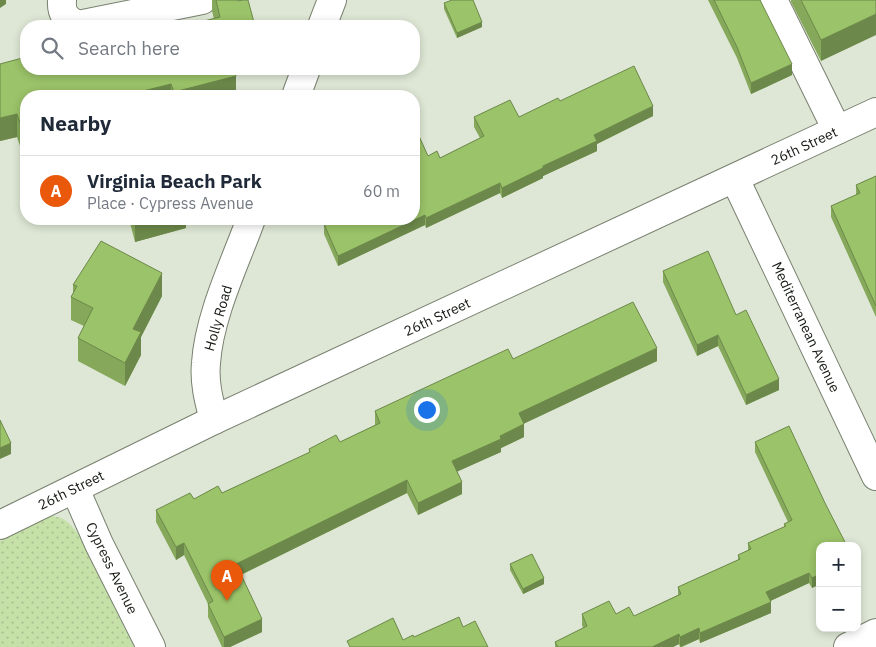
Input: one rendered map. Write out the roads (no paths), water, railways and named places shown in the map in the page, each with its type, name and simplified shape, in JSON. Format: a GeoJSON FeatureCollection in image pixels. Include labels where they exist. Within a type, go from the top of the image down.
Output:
{"type":"FeatureCollection","features":[{"type":"Feature","properties":{"kind":"street"},"geometry":{"type":"LineString","coordinates":[[62,0],[62,10],[67,20]]}},
{"type":"Feature","properties":{"kind":"street"},"geometry":{"type":"LineString","coordinates":[[103,20],[202,0]]}},
{"type":"Feature","properties":{"kind":"street"},"geometry":{"type":"LineString","coordinates":[[324,20],[332,0]]}},
{"type":"Feature","properties":{"kind":"street"},"geometry":{"type":"LineString","coordinates":[[773,0],[837,130]]}},
{"type":"Feature","properties":{"kind":"street"},"geometry":{"type":"LineString","coordinates":[[298,90],[304,75]]}},
{"type":"Feature","properties":{"kind":"street","name":"26th Street"},"geometry":{"type":"LineString","coordinates":[[0,525],[214,420],[876,112]]}},
{"type":"Feature","properties":{"kind":"street","name":"Mediterranean Avenue"},"geometry":{"type":"LineString","coordinates":[[735,179],[876,476]]}},
{"type":"Feature","properties":{"kind":"street","name":"Holly Road"},"geometry":{"type":"LineString","coordinates":[[214,420],[207,395],[206,362],[216,314],[250,225]]}},
{"type":"Feature","properties":{"kind":"street","name":"Cypress Avenue"},"geometry":{"type":"LineString","coordinates":[[75,489],[99,544],[151,647]]}},
{"type":"Feature","properties":{"kind":"street"},"geometry":{"type":"LineString","coordinates":[[848,647],[876,633]]}},
{"type":"Feature","properties":{"kind":"place","name":"Virginia Beach Park"},"geometry":{"type":"Point","coordinates":[227,601]}}]}
